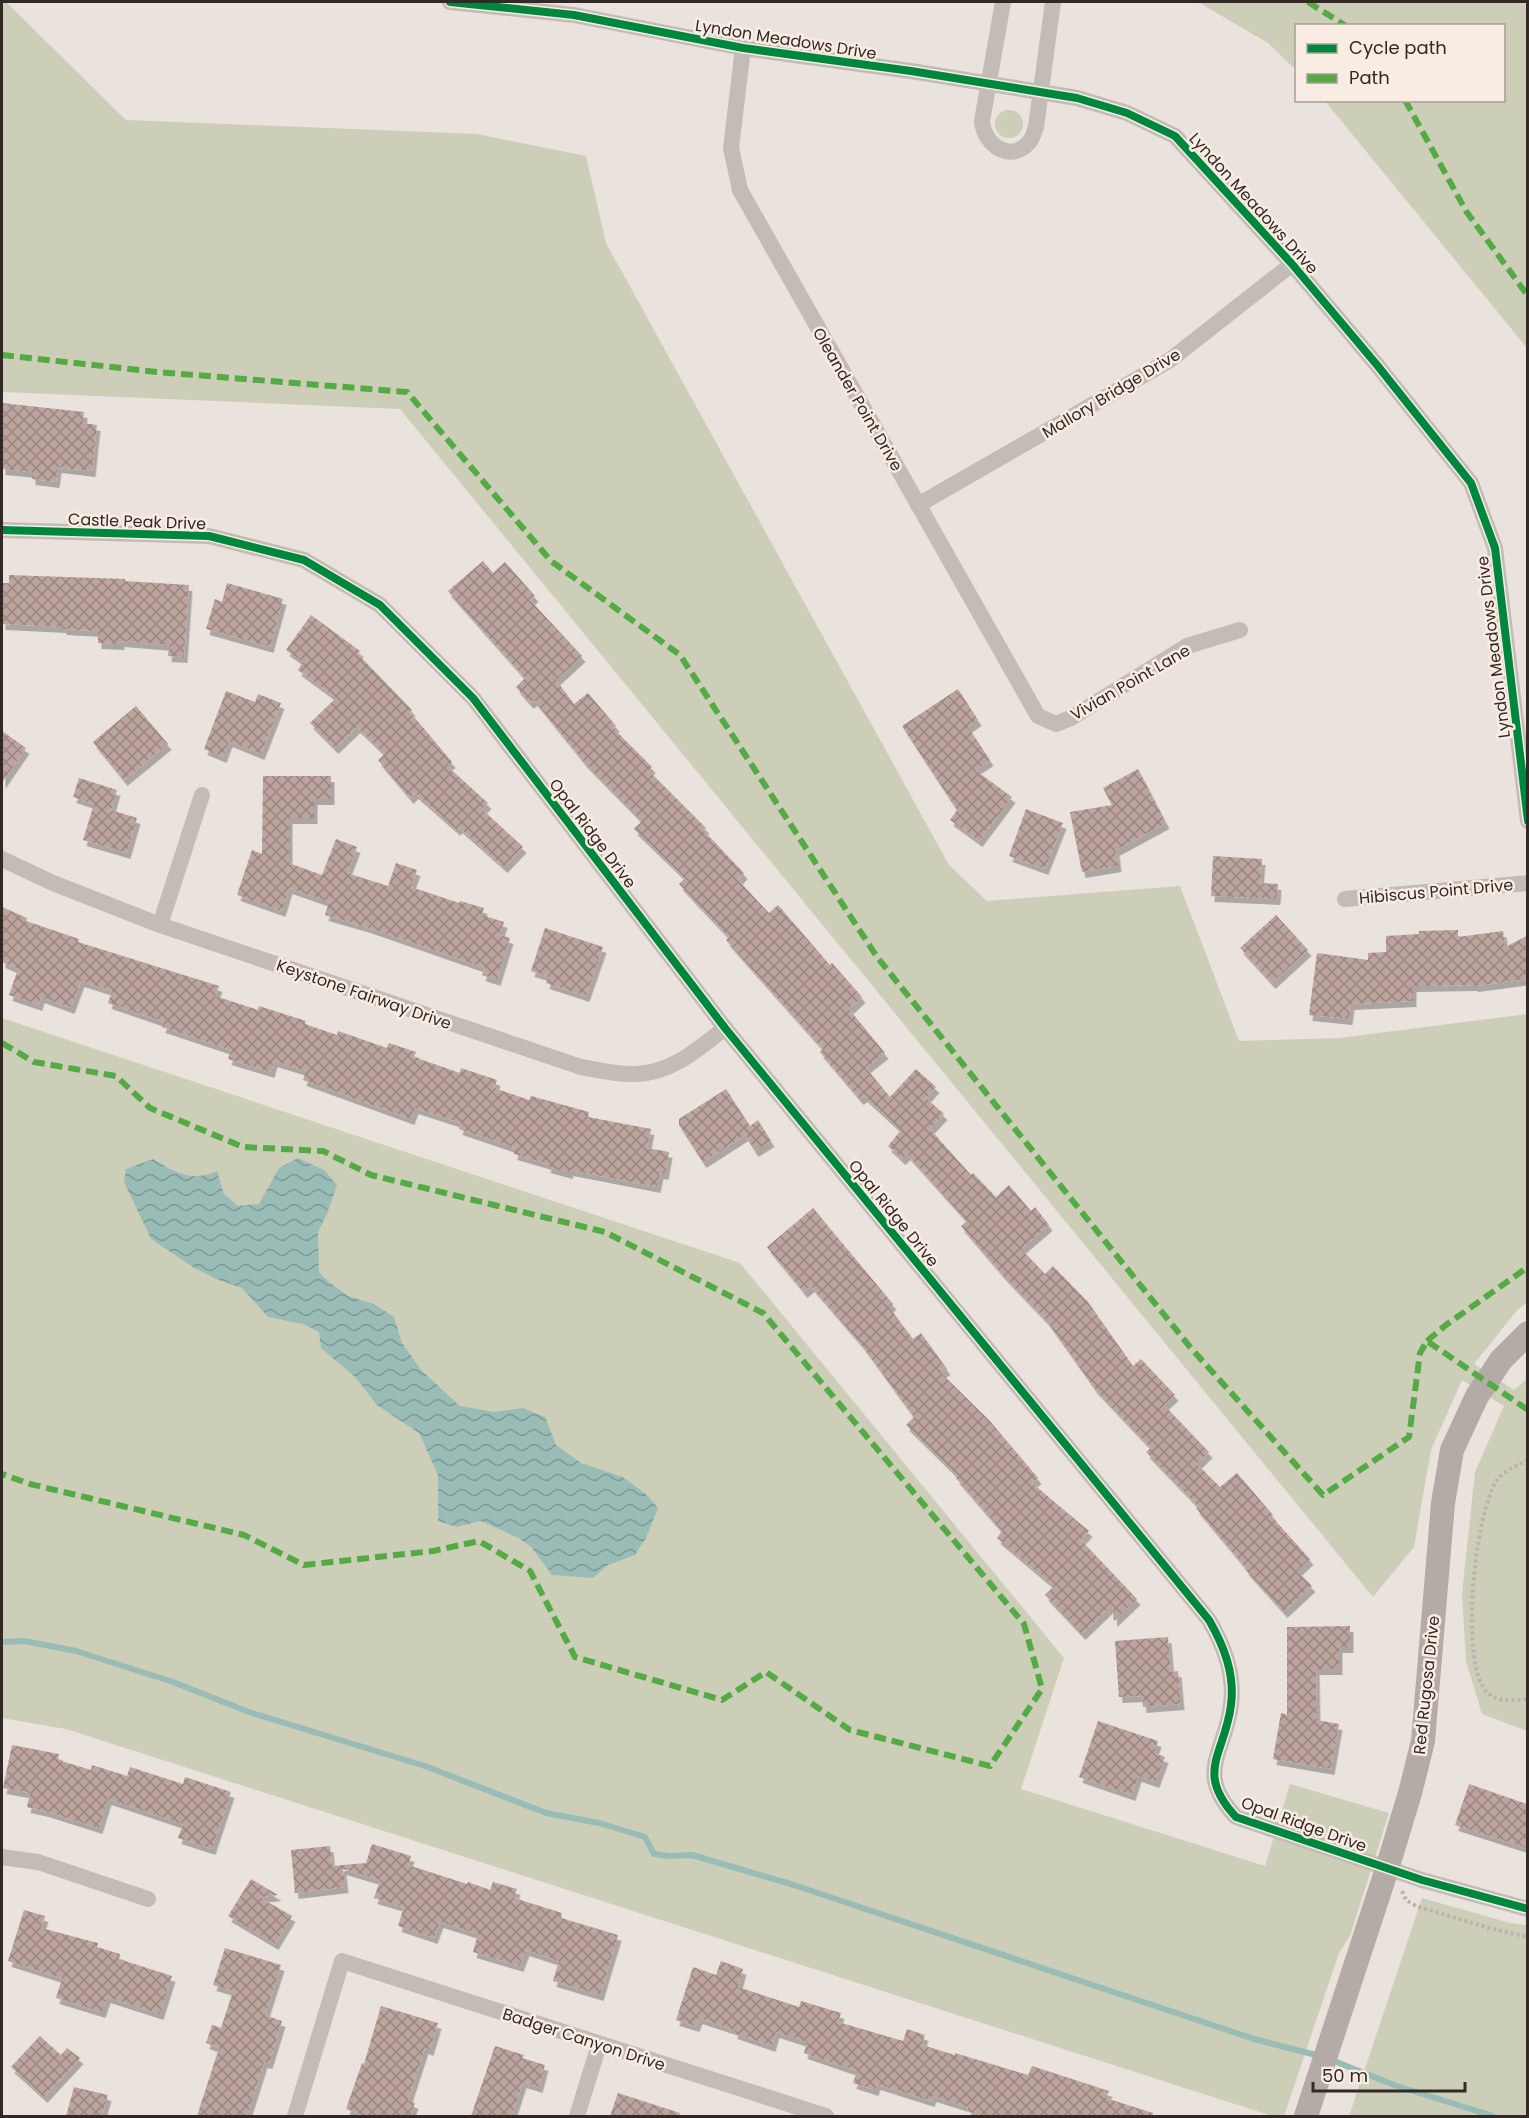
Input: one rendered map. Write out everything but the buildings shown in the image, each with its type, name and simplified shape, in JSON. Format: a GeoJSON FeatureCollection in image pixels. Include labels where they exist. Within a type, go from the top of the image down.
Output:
{"type":"FeatureCollection","features":[{"type":"Feature","properties":{"kind":"street","name":"Lyndon Meadows Drive"},"geometry":{"type":"LineString","coordinates":[[450,2],[574,15],[743,48],[1041,91],[1127,112],[1175,136],[1292,264],[1377,364],[1471,483],[1495,548],[1527,821]]}},
{"type":"Feature","properties":{"kind":"street"},"geometry":{"type":"LineString","coordinates":[[1003,2],[987,83],[982,130],[992,145],[1008,151],[1017,150],[1031,140],[1036,127],[1053,2]]}},
{"type":"Feature","properties":{"kind":"street","name":"Oleander Point Drive"},"geometry":{"type":"LineString","coordinates":[[743,48],[731,148],[740,190],[1038,717],[1056,724]]}},
{"type":"Feature","properties":{"kind":"street","name":"Mallory Bridge Drive"},"geometry":{"type":"LineString","coordinates":[[918,505],[1170,360],[1292,264]]}},
{"type":"Feature","properties":{"kind":"street","name":"Castle Peak Drive"},"geometry":{"type":"LineString","coordinates":[[2,530],[209,536],[304,560]]}},
{"type":"Feature","properties":{"kind":"street","name":"Opal Ridge Drive"},"geometry":{"type":"LineString","coordinates":[[304,560],[380,605],[473,698],[725,1028],[1209,1620],[1222,1642],[1230,1673],[1231,1705],[1214,1766],[1214,1785],[1223,1804],[1236,1817],[1387,1869],[1527,1909]]}},
{"type":"Feature","properties":{"kind":"street","name":"Vivian Point Lane"},"geometry":{"type":"LineString","coordinates":[[1056,724],[1071,718],[1187,646],[1239,630]]}},
{"type":"Feature","properties":{"kind":"street"},"geometry":{"type":"LineString","coordinates":[[160,925],[202,795]]}},
{"type":"Feature","properties":{"kind":"street","name":"Keystone Fairway Drive"},"geometry":{"type":"LineString","coordinates":[[2,858],[53,882],[160,925],[591,1069],[636,1074],[662,1070],[686,1058],[725,1028]]}},
{"type":"Feature","properties":{"kind":"street","name":"Hibiscus Point Drive"},"geometry":{"type":"LineString","coordinates":[[1345,899],[1527,883]]}},
{"type":"Feature","properties":{"kind":"street","name":"Red Rugosa Drive"},"geometry":{"type":"LineString","coordinates":[[1306,2114],[1387,1869],[1423,1741],[1443,1503],[1452,1450],[1477,1396],[1501,1360],[1527,1333]]}},
{"type":"Feature","properties":{"kind":"street"},"geometry":{"type":"LineString","coordinates":[[2,1857],[38,1862],[148,1899]]}},
{"type":"Feature","properties":{"kind":"street","name":"Badger Canyon Drive"},"geometry":{"type":"LineString","coordinates":[[295,2116],[342,1961],[826,2116]]}},
{"type":"Feature","properties":{"kind":"street"},"geometry":{"type":"LineString","coordinates":[[577,2116],[599,2045]]}},
{"type":"Feature","properties":{"kind":"path"},"geometry":{"type":"LineString","coordinates":[[1527,1460],[1502,1475],[1492,1489],[1487,1502],[1475,1552],[1473,1609],[1476,1668],[1482,1687],[1497,1699],[1527,1698]]}},
{"type":"Feature","properties":{"kind":"path"},"geometry":{"type":"LineString","coordinates":[[1402,1890],[1406,1900],[1416,1906],[1527,1937]]}},
{"type":"Feature","properties":{"kind":"green space"},"geometry":{"type":"Polygon","coordinates":[[[2,2],[6,2],[126,120],[477,134],[586,156],[606,243],[949,865],[987,901],[1180,886],[1239,1041],[1339,1038],[1527,1014],[1527,1303],[1518,1309],[1474,1364],[1514,1390],[1527,1379],[1527,1731],[1482,1714],[1466,1661],[1462,1594],[1475,1472],[1504,1406],[1462,1380],[1431,1450],[1414,1547],[1373,1597],[400,409],[2,392],[2,2]]]}},
{"type":"Feature","properties":{"kind":"green space"},"geometry":{"type":"Polygon","coordinates":[[[1198,2],[1523,2],[1527,5],[1527,348],[1326,102],[1505,102],[1505,24],[1295,24],[1295,69],[1268,43],[1198,2]]]}},
{"type":"Feature","properties":{"kind":"green space"},"geometry":{"type":"Polygon","coordinates":[[[1009,110],[1019,114],[1023,124],[1019,134],[1009,138],[999,134],[995,124],[999,114],[1009,110]]]}},
{"type":"Feature","properties":{"kind":"green space"},"geometry":{"type":"Polygon","coordinates":[[[2,1018],[740,1263],[1064,1658],[1021,1789],[1265,1866],[1290,1784],[1389,1813],[1350,1936],[1339,1953],[1284,2116],[1272,2116],[66,1729],[2,1718],[2,1018]]]}},
{"type":"Feature","properties":{"kind":"green space"},"geometry":{"type":"Polygon","coordinates":[[[1422,1898],[1510,1923],[1527,1925],[1527,2116],[1349,2116],[1422,1898]]]}},
{"type":"Feature","properties":{"kind":"water"},"geometry":{"type":"Polygon","coordinates":[[[298,1158],[324,1170],[337,1185],[318,1232],[319,1272],[348,1296],[374,1304],[394,1317],[402,1343],[421,1370],[460,1406],[494,1412],[523,1408],[545,1417],[556,1445],[581,1463],[623,1477],[646,1494],[658,1508],[646,1538],[635,1555],[608,1565],[593,1578],[552,1575],[532,1548],[519,1538],[481,1521],[457,1527],[438,1521],[438,1475],[419,1433],[377,1405],[355,1377],[321,1348],[319,1332],[303,1324],[268,1317],[242,1288],[216,1279],[193,1267],[151,1239],[124,1182],[126,1169],[153,1159],[176,1172],[191,1176],[217,1171],[224,1194],[238,1206],[259,1204],[279,1168],[298,1158]]]}},
{"type":"Feature","properties":{"kind":"waterway"},"geometry":{"type":"LineString","coordinates":[[2,1642],[24,1641],[76,1651],[173,1682],[249,1712],[425,1766],[546,1813],[599,1823],[645,1837],[654,1854],[692,1855],[794,1885],[1254,2039],[1320,2056]]}},
{"type":"Feature","properties":{"kind":"waterway"},"geometry":{"type":"LineString","coordinates":[[1329,2059],[1394,2085],[1493,2116]]}},
{"type":"Feature","properties":{"kind":"marked path"},"geometry":{"type":"LineString","coordinates":[[1308,2],[1343,24]]}},
{"type":"Feature","properties":{"kind":"marked path"},"geometry":{"type":"LineString","coordinates":[[1406,102],[1466,211],[1528,296]]}},
{"type":"Feature","properties":{"kind":"marked path"},"geometry":{"type":"LineString","coordinates":[[2,355],[157,372],[407,392],[551,561],[680,655],[877,957],[1190,1347],[1323,1495],[1409,1437],[1420,1353],[1427,1341],[1528,1410]]}},
{"type":"Feature","properties":{"kind":"marked path"},"geometry":{"type":"LineString","coordinates":[[2,1043],[34,1062],[116,1076],[150,1108],[243,1147],[323,1151],[371,1175],[605,1232],[763,1313],[1024,1624],[1042,1689],[990,1766],[850,1730],[766,1672],[722,1700],[575,1657],[530,1571],[479,1541],[433,1551],[304,1565],[244,1535],[30,1484],[2,1474]]}},
{"type":"Feature","properties":{"kind":"marked path"},"geometry":{"type":"LineString","coordinates":[[1427,1341],[1528,1267]]}},
{"type":"Feature","properties":{"kind":"cycle path"},"geometry":{"type":"LineString","coordinates":[[450,2],[574,15],[743,48],[911,71],[1077,98],[1127,113],[1175,136],[1292,264],[1377,365],[1471,483],[1495,548],[1528,821]]}},
{"type":"Feature","properties":{"kind":"cycle path"},"geometry":{"type":"LineString","coordinates":[[2,530],[209,536],[304,560],[380,605],[473,698],[725,1028],[1209,1620],[1227,1661],[1232,1694],[1228,1722],[1214,1775],[1223,1801],[1236,1817],[1422,1880],[1528,1909]]}}]}
